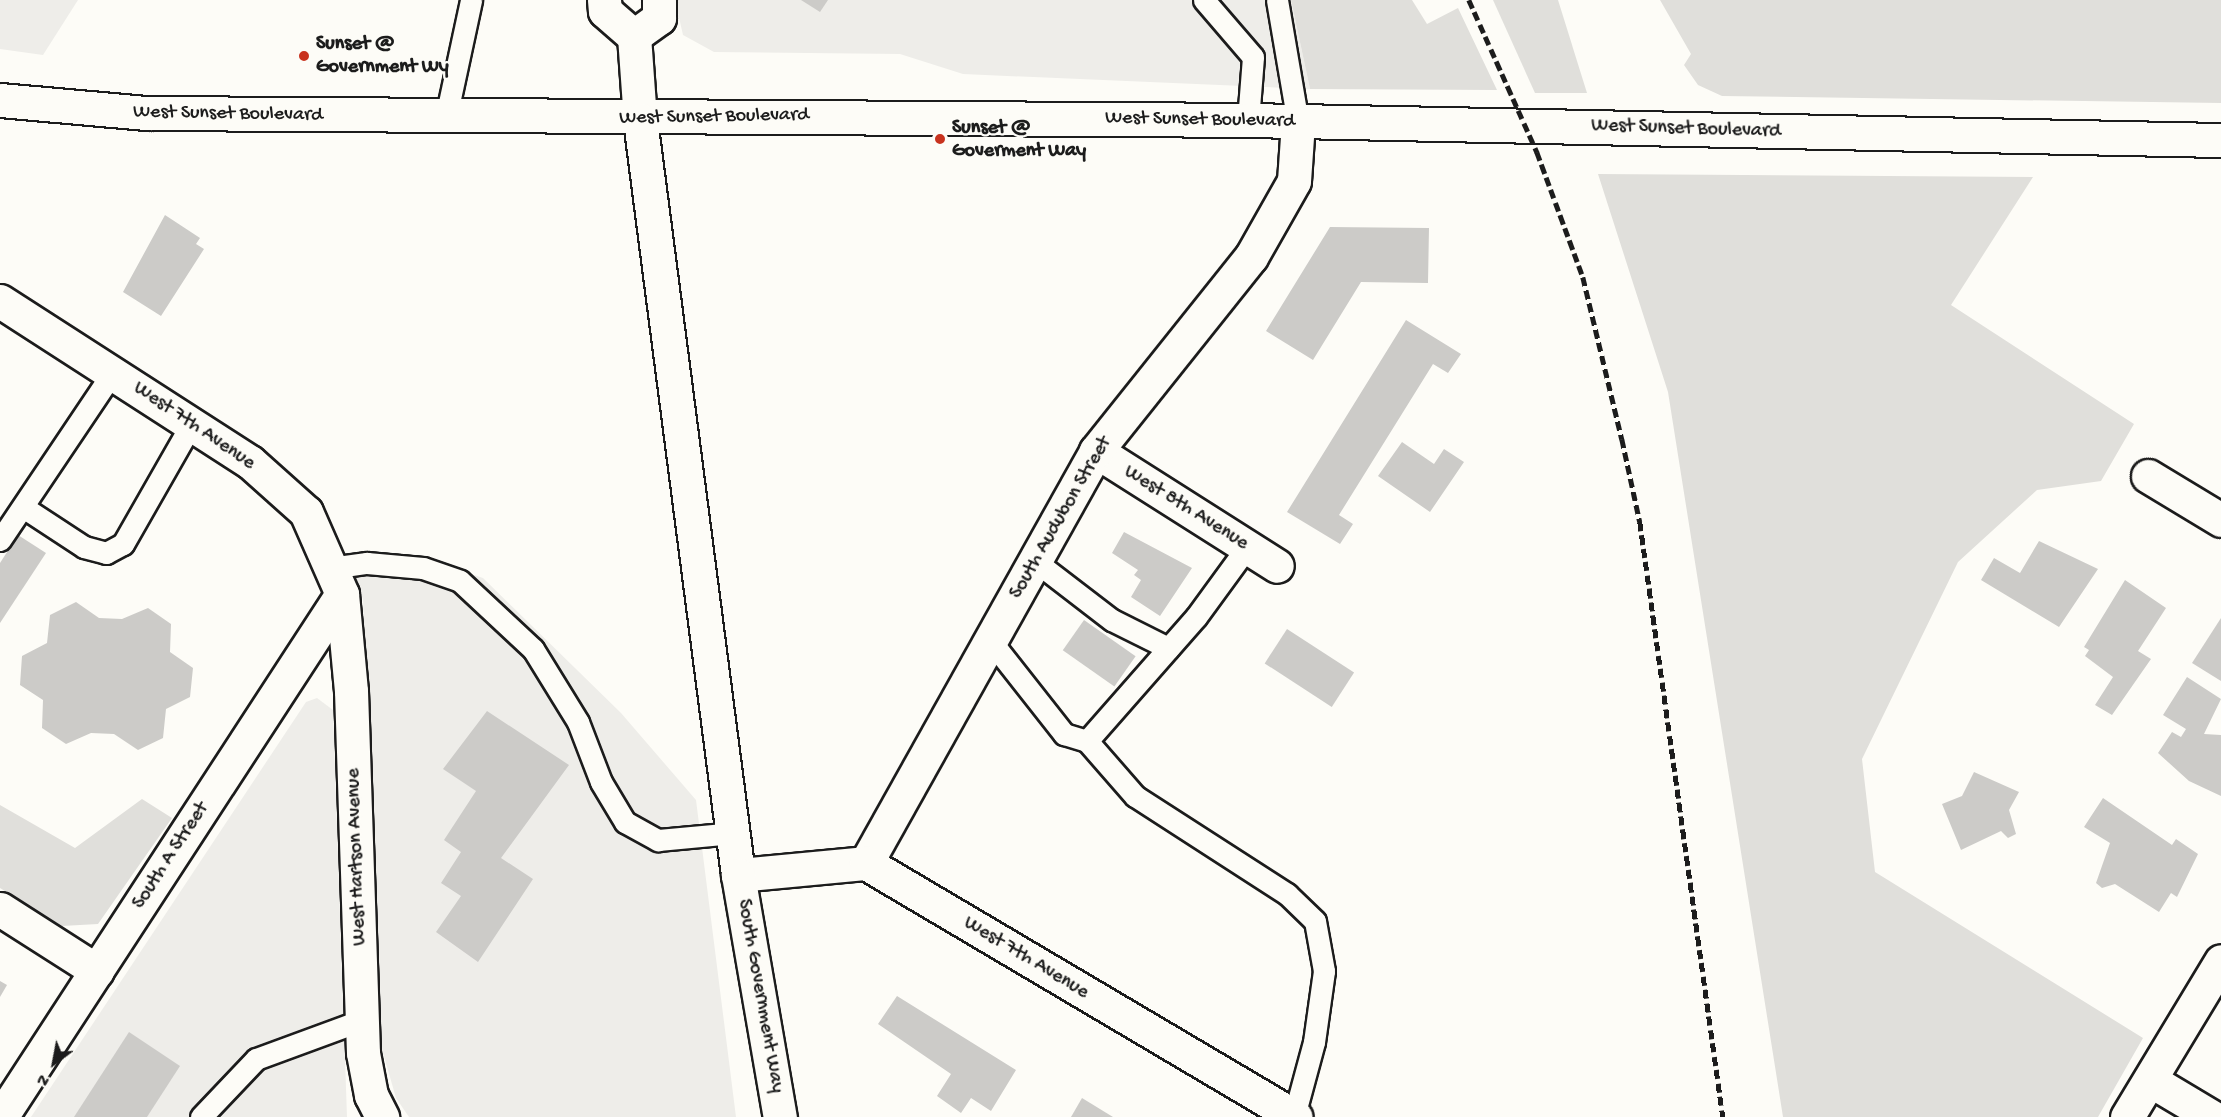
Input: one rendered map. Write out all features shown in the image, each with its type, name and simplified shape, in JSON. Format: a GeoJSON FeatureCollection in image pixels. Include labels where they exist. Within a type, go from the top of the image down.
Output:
{"type":"FeatureCollection","features":[{"type":"Feature","properties":{"kind":"street"},"geometry":{"type":"LineString","coordinates":[[604,0],[604,11],[634,36],[640,120]]}},
{"type":"Feature","properties":{"kind":"street"},"geometry":{"type":"LineString","coordinates":[[634,36],[659,18],[659,0]]}},
{"type":"Feature","properties":{"kind":"street","name":"West Sunset Boulevard"},"geometry":{"type":"LineString","coordinates":[[0,99],[147,113],[640,120],[819,115],[1248,120],[1298,123],[2221,140]]}},
{"type":"Feature","properties":{"kind":"street","name":"South Government Way"},"geometry":{"type":"LineString","coordinates":[[640,120],[738,875],[780,1117]]}},
{"type":"Feature","properties":{"kind":"street","name":"South Audubon Street"},"geometry":{"type":"LineString","coordinates":[[866,864],[1096,451],[1251,257],[1294,181],[1298,123]]}},
{"type":"Feature","properties":{"kind":"street","name":"West 7th Avenue"},"geometry":{"type":"LineString","coordinates":[[0,301],[250,462],[306,512],[336,581]]}},
{"type":"Feature","properties":{"kind":"street","name":"West 8th Avenue"},"geometry":{"type":"LineString","coordinates":[[1096,451],[1277,566]]}},
{"type":"Feature","properties":{"kind":"street"},"geometry":{"type":"LineString","coordinates":[[2148,476],[2221,520]]}},
{"type":"Feature","properties":{"kind":"street","name":"South A Street"},"geometry":{"type":"LineString","coordinates":[[1,1117],[96,971],[336,581]]}},
{"type":"Feature","properties":{"kind":"street","name":"West Hartson Avenue"},"geometry":{"type":"LineString","coordinates":[[336,581],[351,691],[362,1020],[366,1073],[382,1117]]}},
{"type":"Feature","properties":{"kind":"street"},"geometry":{"type":"LineString","coordinates":[[738,875],[866,864]]}},
{"type":"Feature","properties":{"kind":"street","name":"West 7th Avenue"},"geometry":{"type":"LineString","coordinates":[[866,864],[1295,1117]]}},
{"type":"Feature","properties":{"kind":"street"},"geometry":{"type":"LineString","coordinates":[[0,909],[96,971]]}},
{"type":"Feature","properties":{"kind":"street"},"geometry":{"type":"LineString","coordinates":[[2127,1117],[2221,961]]}},
{"type":"Feature","properties":{"kind":"street"},"geometry":{"type":"LineString","coordinates":[[2150,1080],[2212,1117]]}},
{"type":"Feature","properties":{"kind":"lane"},"geometry":{"type":"LineString","coordinates":[[446,117],[471,0]]}},
{"type":"Feature","properties":{"kind":"lane"},"geometry":{"type":"LineString","coordinates":[[1204,0],[1253,57],[1248,120]]}},
{"type":"Feature","properties":{"kind":"lane"},"geometry":{"type":"LineString","coordinates":[[1277,0],[1298,123]]}},
{"type":"Feature","properties":{"kind":"lane"},"geometry":{"type":"LineString","coordinates":[[0,540],[113,372]]}},
{"type":"Feature","properties":{"kind":"lane"},"geometry":{"type":"LineString","coordinates":[[23,507],[84,547],[106,553],[128,536],[192,423]]}},
{"type":"Feature","properties":{"kind":"lane"},"geometry":{"type":"LineString","coordinates":[[1087,741],[1168,648],[1247,547]]}},
{"type":"Feature","properties":{"kind":"lane"},"geometry":{"type":"LineString","coordinates":[[1035,561],[1112,620],[1168,648]]}},
{"type":"Feature","properties":{"kind":"lane"},"geometry":{"type":"LineString","coordinates":[[336,581],[367,563],[423,568],[460,581],[533,650],[578,722],[600,782],[625,822],[658,840],[733,833]]}},
{"type":"Feature","properties":{"kind":"lane"},"geometry":{"type":"LineString","coordinates":[[990,640],[1064,734],[1087,741],[1135,796],[1287,894],[1315,921],[1324,971],[1314,1042],[1295,1117]]}},
{"type":"Feature","properties":{"kind":"lane"},"geometry":{"type":"LineString","coordinates":[[201,1117],[256,1059],[362,1020]]}},
{"type":"Feature","properties":{"kind":"shaded area"},"geometry":{"type":"Polygon","coordinates":[[[0,0],[78,0],[43,55],[0,49],[0,0]]]}},
{"type":"Feature","properties":{"kind":"shaded area"},"geometry":{"type":"Polygon","coordinates":[[[675,0],[1291,0],[1310,89],[963,74],[900,54],[714,52],[683,35],[675,0]]]}},
{"type":"Feature","properties":{"kind":"shaded area"},"geometry":{"type":"Polygon","coordinates":[[[1291,0],[1412,0],[1427,24],[1458,8],[1497,90],[1310,89],[1291,0]]]}},
{"type":"Feature","properties":{"kind":"shaded area"},"geometry":{"type":"Polygon","coordinates":[[[1493,0],[1558,0],[1587,93],[1535,93],[1493,0]]]}},
{"type":"Feature","properties":{"kind":"shaded area"},"geometry":{"type":"Polygon","coordinates":[[[1660,0],[2221,0],[2221,103],[1722,96],[1698,85],[1684,65],[1691,54],[1660,0]]]}},
{"type":"Feature","properties":{"kind":"shaded area"},"geometry":{"type":"Polygon","coordinates":[[[1598,174],[2033,177],[1951,305],[2134,424],[2101,481],[2037,490],[1958,562],[1862,759],[1875,872],[2143,1038],[2098,1117],[1783,1117],[1668,392],[1598,174]]]}},
{"type":"Feature","properties":{"kind":"shaded area"},"geometry":{"type":"Polygon","coordinates":[[[418,556],[483,578],[621,713],[696,800],[736,1117],[409,1117],[396,1098],[379,1039],[363,599],[347,559],[418,556]]]}},
{"type":"Feature","properties":{"kind":"shaded area"},"geometry":{"type":"Polygon","coordinates":[[[317,698],[333,710],[347,1117],[31,1117],[306,702],[317,698]]]}},
{"type":"Feature","properties":{"kind":"shaded area"},"geometry":{"type":"Polygon","coordinates":[[[142,799],[172,818],[98,924],[62,926],[0,888],[0,805],[75,848],[142,799]]]}},
{"type":"Feature","properties":{"kind":"building"},"geometry":{"type":"Polygon","coordinates":[[[801,0],[828,0],[820,12],[801,0]]]}},
{"type":"Feature","properties":{"kind":"building"},"geometry":{"type":"Polygon","coordinates":[[[165,215],[200,238],[196,244],[204,249],[161,316],[123,292],[165,215]]]}},
{"type":"Feature","properties":{"kind":"building"},"geometry":{"type":"Polygon","coordinates":[[[1330,227],[1429,228],[1428,283],[1361,282],[1313,360],[1266,331],[1330,227]]]}},
{"type":"Feature","properties":{"kind":"building"},"geometry":{"type":"Polygon","coordinates":[[[1406,320],[1461,354],[1448,373],[1433,364],[1339,515],[1353,524],[1340,544],[1287,512],[1406,320]]]}},
{"type":"Feature","properties":{"kind":"building"},"geometry":{"type":"Polygon","coordinates":[[[1402,442],[1434,464],[1444,449],[1464,462],[1430,512],[1378,476],[1402,442]]]}},
{"type":"Feature","properties":{"kind":"building"},"geometry":{"type":"Polygon","coordinates":[[[1124,532],[1192,568],[1160,616],[1131,597],[1141,580],[1134,575],[1138,570],[1112,553],[1124,532]]]}},
{"type":"Feature","properties":{"kind":"building"},"geometry":{"type":"Polygon","coordinates":[[[18,535],[46,553],[0,623],[0,563],[18,535]]]}},
{"type":"Feature","properties":{"kind":"building"},"geometry":{"type":"Polygon","coordinates":[[[2039,541],[2098,569],[2059,627],[1981,580],[1994,558],[2020,573],[2039,541]]]}},
{"type":"Feature","properties":{"kind":"building"},"geometry":{"type":"Polygon","coordinates":[[[2125,580],[2166,608],[2138,651],[2151,659],[2112,715],[2095,705],[2113,677],[2085,656],[2089,650],[2084,647],[2125,580]]]}},
{"type":"Feature","properties":{"kind":"building"},"geometry":{"type":"Polygon","coordinates":[[[76,602],[99,618],[122,619],[148,608],[171,624],[170,652],[193,668],[190,697],[166,709],[163,738],[138,750],[114,734],[91,733],[66,744],[42,728],[43,700],[20,685],[22,656],[47,643],[50,615],[76,602]]]}},
{"type":"Feature","properties":{"kind":"building"},"geometry":{"type":"Polygon","coordinates":[[[2221,618],[2221,681],[2192,663],[2221,618]]]}},
{"type":"Feature","properties":{"kind":"building"},"geometry":{"type":"Polygon","coordinates":[[[1084,620],[1136,656],[1114,686],[1063,650],[1084,620]]]}},
{"type":"Feature","properties":{"kind":"building"},"geometry":{"type":"Polygon","coordinates":[[[1287,629],[1354,673],[1332,707],[1265,663],[1287,629]]]}},
{"type":"Feature","properties":{"kind":"building"},"geometry":{"type":"Polygon","coordinates":[[[2187,677],[2221,699],[2204,734],[2221,735],[2221,796],[2189,781],[2158,753],[2172,732],[2181,737],[2186,729],[2163,715],[2187,677]]]}},
{"type":"Feature","properties":{"kind":"building"},"geometry":{"type":"Polygon","coordinates":[[[487,711],[569,765],[501,858],[533,879],[478,962],[436,932],[461,896],[441,883],[461,852],[444,840],[476,791],[443,769],[487,711]]]}},
{"type":"Feature","properties":{"kind":"building"},"geometry":{"type":"Polygon","coordinates":[[[1974,772],[2019,792],[2009,810],[2016,834],[2008,838],[2001,831],[1961,850],[1942,804],[1962,796],[1974,772]]]}},
{"type":"Feature","properties":{"kind":"building"},"geometry":{"type":"Polygon","coordinates":[[[2103,798],[2172,845],[2176,839],[2198,854],[2177,897],[2171,893],[2159,912],[2115,884],[2102,888],[2096,883],[2110,843],[2084,827],[2103,798]]]}},
{"type":"Feature","properties":{"kind":"building"},"geometry":{"type":"Polygon","coordinates":[[[0,981],[7,985],[0,997],[0,981]]]}},
{"type":"Feature","properties":{"kind":"building"},"geometry":{"type":"Polygon","coordinates":[[[897,996],[1016,1070],[991,1111],[971,1098],[961,1113],[937,1096],[951,1074],[878,1024],[897,996]]]}},
{"type":"Feature","properties":{"kind":"building"},"geometry":{"type":"Polygon","coordinates":[[[129,1032],[180,1066],[147,1117],[74,1117],[129,1032]]]}},
{"type":"Feature","properties":{"kind":"building"},"geometry":{"type":"Polygon","coordinates":[[[1082,1098],[1113,1117],[1071,1117],[1082,1098]]]}},
{"type":"Feature","properties":{"kind":"railway"},"geometry":{"type":"LineString","coordinates":[[1469,0],[1537,152],[1583,277],[1622,439],[1640,522],[1723,1117]]}},
{"type":"Feature","properties":{"kind":"place","name":"Sunset @ Government Wy"},"geometry":{"type":"Point","coordinates":[304,56]}},
{"type":"Feature","properties":{"kind":"place","name":"Sunset @ Goverment Way"},"geometry":{"type":"Point","coordinates":[940,139]}}]}
